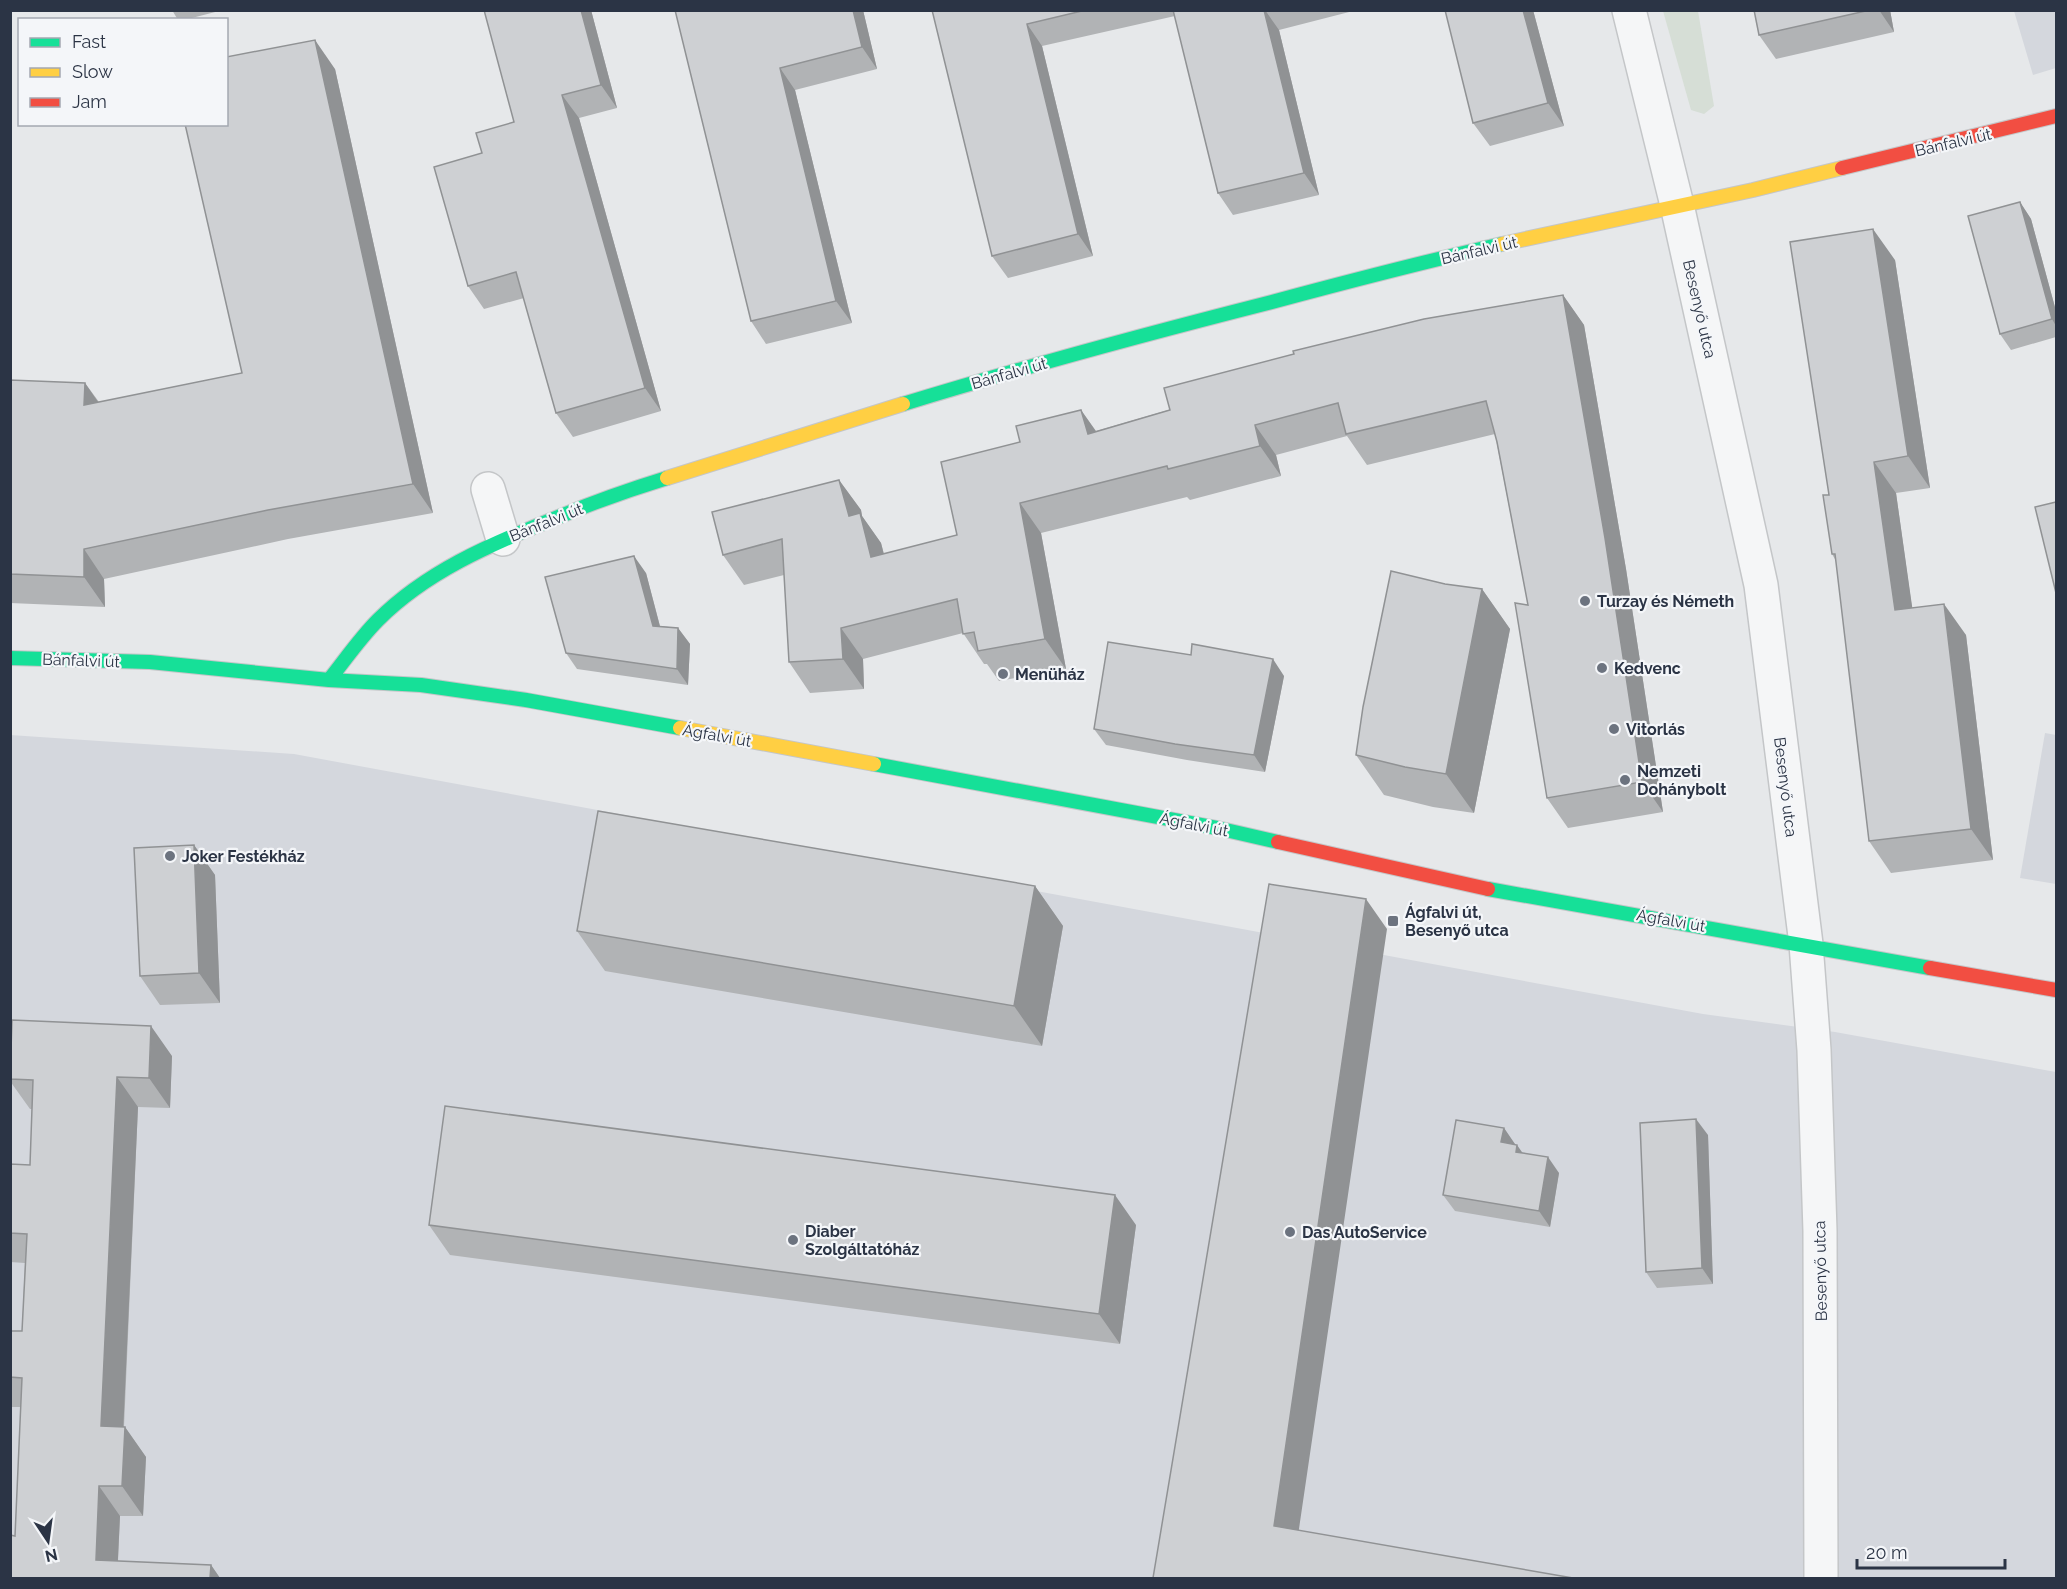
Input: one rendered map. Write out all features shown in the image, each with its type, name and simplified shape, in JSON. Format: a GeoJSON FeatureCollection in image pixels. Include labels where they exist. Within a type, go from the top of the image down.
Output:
{"type":"FeatureCollection","features":[{"type":"Feature","properties":{"kind":"main road","name":"Bánfalvi út"},"geometry":{"type":"LineString","coordinates":[[10,658],[150,662],[329,680],[378,620],[414,590],[456,562],[503,539],[618,493],[995,376],[1189,323],[1440,258],[1753,190],[2056,116]]}},
{"type":"Feature","properties":{"kind":"main road","name":"Ágfalvi út"},"geometry":{"type":"LineString","coordinates":[[329,680],[421,686],[559,706],[1217,828],[1463,884],[2056,990]]}},
{"type":"Feature","properties":{"kind":"street","name":"Besenyő utca"},"geometry":{"type":"LineString","coordinates":[[1629,10],[1677,205],[1761,585],[1806,944],[1814,1050],[1820,1231],[1821,1578]]}},
{"type":"Feature","properties":{"kind":"street"},"geometry":{"type":"LineString","coordinates":[[488,489],[503,539]]}},
{"type":"Feature","properties":{"kind":"shaded area"},"geometry":{"type":"Polygon","coordinates":[[[1663,11],[1698,11],[1714,106],[1704,114],[1691,110],[1663,11]]]}},
{"type":"Feature","properties":{"kind":"shaded area"},"geometry":{"type":"Polygon","coordinates":[[[2014,11],[2056,11],[2056,68],[2033,75],[2014,11]]]}},
{"type":"Feature","properties":{"kind":"shaded area"},"geometry":{"type":"Polygon","coordinates":[[[2045,733],[2056,735],[2056,884],[2020,878],[2045,733]]]}},
{"type":"Feature","properties":{"kind":"shaded area"},"geometry":{"type":"Polygon","coordinates":[[[10,735],[294,754],[1703,1014],[1835,1032],[2056,1072],[2056,1578],[11,1578],[10,735]]]}},
{"type":"Feature","properties":{"kind":"building"},"geometry":{"type":"Polygon","coordinates":[[[484,10],[581,10],[601,85],[562,95],[645,388],[556,413],[516,272],[468,286],[434,167],[482,153],[476,133],[514,122],[484,10]]]}},
{"type":"Feature","properties":{"kind":"building"},"geometry":{"type":"Polygon","coordinates":[[[675,10],[853,10],[862,47],[780,68],[836,301],[751,321],[675,10]]]}},
{"type":"Feature","properties":{"kind":"building"},"geometry":{"type":"Polygon","coordinates":[[[932,10],[1086,10],[1027,24],[1078,234],[992,256],[932,10]]]}},
{"type":"Feature","properties":{"kind":"building"},"geometry":{"type":"Polygon","coordinates":[[[1173,10],[1264,10],[1304,173],[1218,193],[1173,10]]]}},
{"type":"Feature","properties":{"kind":"building"},"geometry":{"type":"Polygon","coordinates":[[[1445,10],[1523,10],[1548,103],[1473,123],[1445,10]]]}},
{"type":"Feature","properties":{"kind":"building"},"geometry":{"type":"Polygon","coordinates":[[[1754,10],[1870,10],[1759,35],[1754,10]]]}},
{"type":"Feature","properties":{"kind":"building"},"geometry":{"type":"Polygon","coordinates":[[[315,40],[413,484],[268,510],[84,549],[84,577],[10,574],[10,380],[85,383],[84,405],[242,373],[185,126],[228,126],[228,57],[315,40]]]}},
{"type":"Feature","properties":{"kind":"building"},"geometry":{"type":"Polygon","coordinates":[[[2020,202],[2052,319],[2000,334],[1968,216],[2020,202]]]}},
{"type":"Feature","properties":{"kind":"building"},"geometry":{"type":"Polygon","coordinates":[[[1873,229],[1908,456],[1874,462],[1895,610],[1944,604],[1971,829],[1869,841],[1835,554],[1832,554],[1823,495],[1829,495],[1790,242],[1873,229]]]}},
{"type":"Feature","properties":{"kind":"building"},"geometry":{"type":"Polygon","coordinates":[[[1563,295],[1605,538],[1642,782],[1547,798],[1515,603],[1528,605],[1497,442],[1486,401],[1346,434],[1338,403],[1255,425],[1260,446],[1168,469],[1167,466],[1020,503],[1045,639],[978,651],[974,632],[963,634],[957,599],[841,628],[843,659],[789,662],[782,539],[723,555],[712,512],[839,480],[849,516],[860,513],[871,557],[957,535],[941,462],[1020,442],[1016,426],[1081,410],[1088,434],[1170,410],[1164,388],[1294,354],[1293,351],[1424,319],[1563,295]]]}},
{"type":"Feature","properties":{"kind":"building"},"geometry":{"type":"Polygon","coordinates":[[[2056,502],[2056,593],[2035,507],[2056,502]]]}},
{"type":"Feature","properties":{"kind":"building"},"geometry":{"type":"Polygon","coordinates":[[[634,556],[653,626],[678,628],[677,669],[566,653],[545,577],[634,556]]]}},
{"type":"Feature","properties":{"kind":"building"},"geometry":{"type":"Polygon","coordinates":[[[1391,571],[1445,584],[1482,589],[1446,774],[1356,755],[1363,707],[1391,571]]]}},
{"type":"Feature","properties":{"kind":"building"},"geometry":{"type":"Polygon","coordinates":[[[1108,642],[1191,655],[1192,644],[1273,659],[1254,755],[1175,744],[1094,729],[1108,642]]]}},
{"type":"Feature","properties":{"kind":"building"},"geometry":{"type":"Polygon","coordinates":[[[598,811],[1035,886],[1014,1006],[577,931],[598,811]]]}},
{"type":"Feature","properties":{"kind":"building"},"geometry":{"type":"Polygon","coordinates":[[[194,845],[199,973],[140,976],[134,848],[194,845]]]}},
{"type":"Feature","properties":{"kind":"building","name":"Das AutoService"},"geometry":{"type":"Polygon","coordinates":[[[1269,884],[1366,899],[1274,1526],[1573,1578],[1153,1578],[1269,884]]]}},
{"type":"Feature","properties":{"kind":"building"},"geometry":{"type":"Polygon","coordinates":[[[12,1020],[151,1026],[149,1078],[117,1077],[101,1426],[125,1427],[122,1486],[99,1486],[96,1560],[211,1565],[210,1578],[10,1578],[10,1535],[15,1536],[22,1378],[10,1377],[10,1331],[22,1331],[27,1234],[10,1233],[10,1164],[30,1165],[33,1080],[10,1079],[12,1020]]]}},
{"type":"Feature","properties":{"kind":"building","name":"Diaber Szolgáltatóház"},"geometry":{"type":"Polygon","coordinates":[[[445,1106],[1115,1195],[1099,1314],[429,1225],[445,1106]]]}},
{"type":"Feature","properties":{"kind":"building"},"geometry":{"type":"Polygon","coordinates":[[[1696,1119],[1702,1268],[1646,1272],[1640,1123],[1696,1119]]]}},
{"type":"Feature","properties":{"kind":"building"},"geometry":{"type":"Polygon","coordinates":[[[1456,1120],[1504,1128],[1501,1142],[1517,1145],[1516,1152],[1548,1157],[1539,1211],[1443,1195],[1456,1120]]]}},
{"type":"Feature","properties":{"kind":"traffic: fast"},"geometry":{"type":"LineString","coordinates":[[903,404],[1131,339],[1385,272],[1502,244]]}},
{"type":"Feature","properties":{"kind":"traffic: fast"},"geometry":{"type":"LineString","coordinates":[[329,680],[378,620],[437,574],[459,561],[528,530],[623,492],[667,478]]}},
{"type":"Feature","properties":{"kind":"traffic: fast"},"geometry":{"type":"LineString","coordinates":[[10,658],[150,662],[329,680],[421,685],[526,700],[680,728]]}},
{"type":"Feature","properties":{"kind":"traffic: fast"},"geometry":{"type":"LineString","coordinates":[[874,764],[1217,828],[1278,842]]}},
{"type":"Feature","properties":{"kind":"traffic: fast"},"geometry":{"type":"LineString","coordinates":[[1488,889],[1930,968]]}},
{"type":"Feature","properties":{"kind":"traffic: slow"},"geometry":{"type":"LineString","coordinates":[[1502,244],[1753,190],[1842,168]]}},
{"type":"Feature","properties":{"kind":"traffic: slow"},"geometry":{"type":"LineString","coordinates":[[667,478],[903,404]]}},
{"type":"Feature","properties":{"kind":"traffic: slow"},"geometry":{"type":"LineString","coordinates":[[680,728],[874,764]]}},
{"type":"Feature","properties":{"kind":"traffic: jam"},"geometry":{"type":"LineString","coordinates":[[1842,168],[2056,116]]}},
{"type":"Feature","properties":{"kind":"traffic: jam"},"geometry":{"type":"LineString","coordinates":[[1278,842],[1488,889]]}},
{"type":"Feature","properties":{"kind":"traffic: jam"},"geometry":{"type":"LineString","coordinates":[[1930,968],[2056,990]]}},
{"type":"Feature","properties":{"kind":"place","name":"Turzay és Németh"},"geometry":{"type":"Point","coordinates":[1585,601]}},
{"type":"Feature","properties":{"kind":"place","name":"Kedvenc"},"geometry":{"type":"Point","coordinates":[1602,668]}},
{"type":"Feature","properties":{"kind":"place","name":"Menüház"},"geometry":{"type":"Point","coordinates":[1003,674]}},
{"type":"Feature","properties":{"kind":"place","name":"Vitorlás"},"geometry":{"type":"Point","coordinates":[1614,729]}},
{"type":"Feature","properties":{"kind":"place","name":"Nemzeti Dohánybolt"},"geometry":{"type":"Point","coordinates":[1625,780]}},
{"type":"Feature","properties":{"kind":"place","name":"Joker Festékház"},"geometry":{"type":"Point","coordinates":[170,856]}},
{"type":"Feature","properties":{"kind":"place","name":"Ágfalvi út, Besenyő utca"},"geometry":{"type":"Point","coordinates":[1393,921]}},
{"type":"Feature","properties":{"kind":"place","name":"Das AutoService"},"geometry":{"type":"Point","coordinates":[1290,1232]}},
{"type":"Feature","properties":{"kind":"place","name":"Diaber Szolgáltatóház"},"geometry":{"type":"Point","coordinates":[793,1240]}}]}
